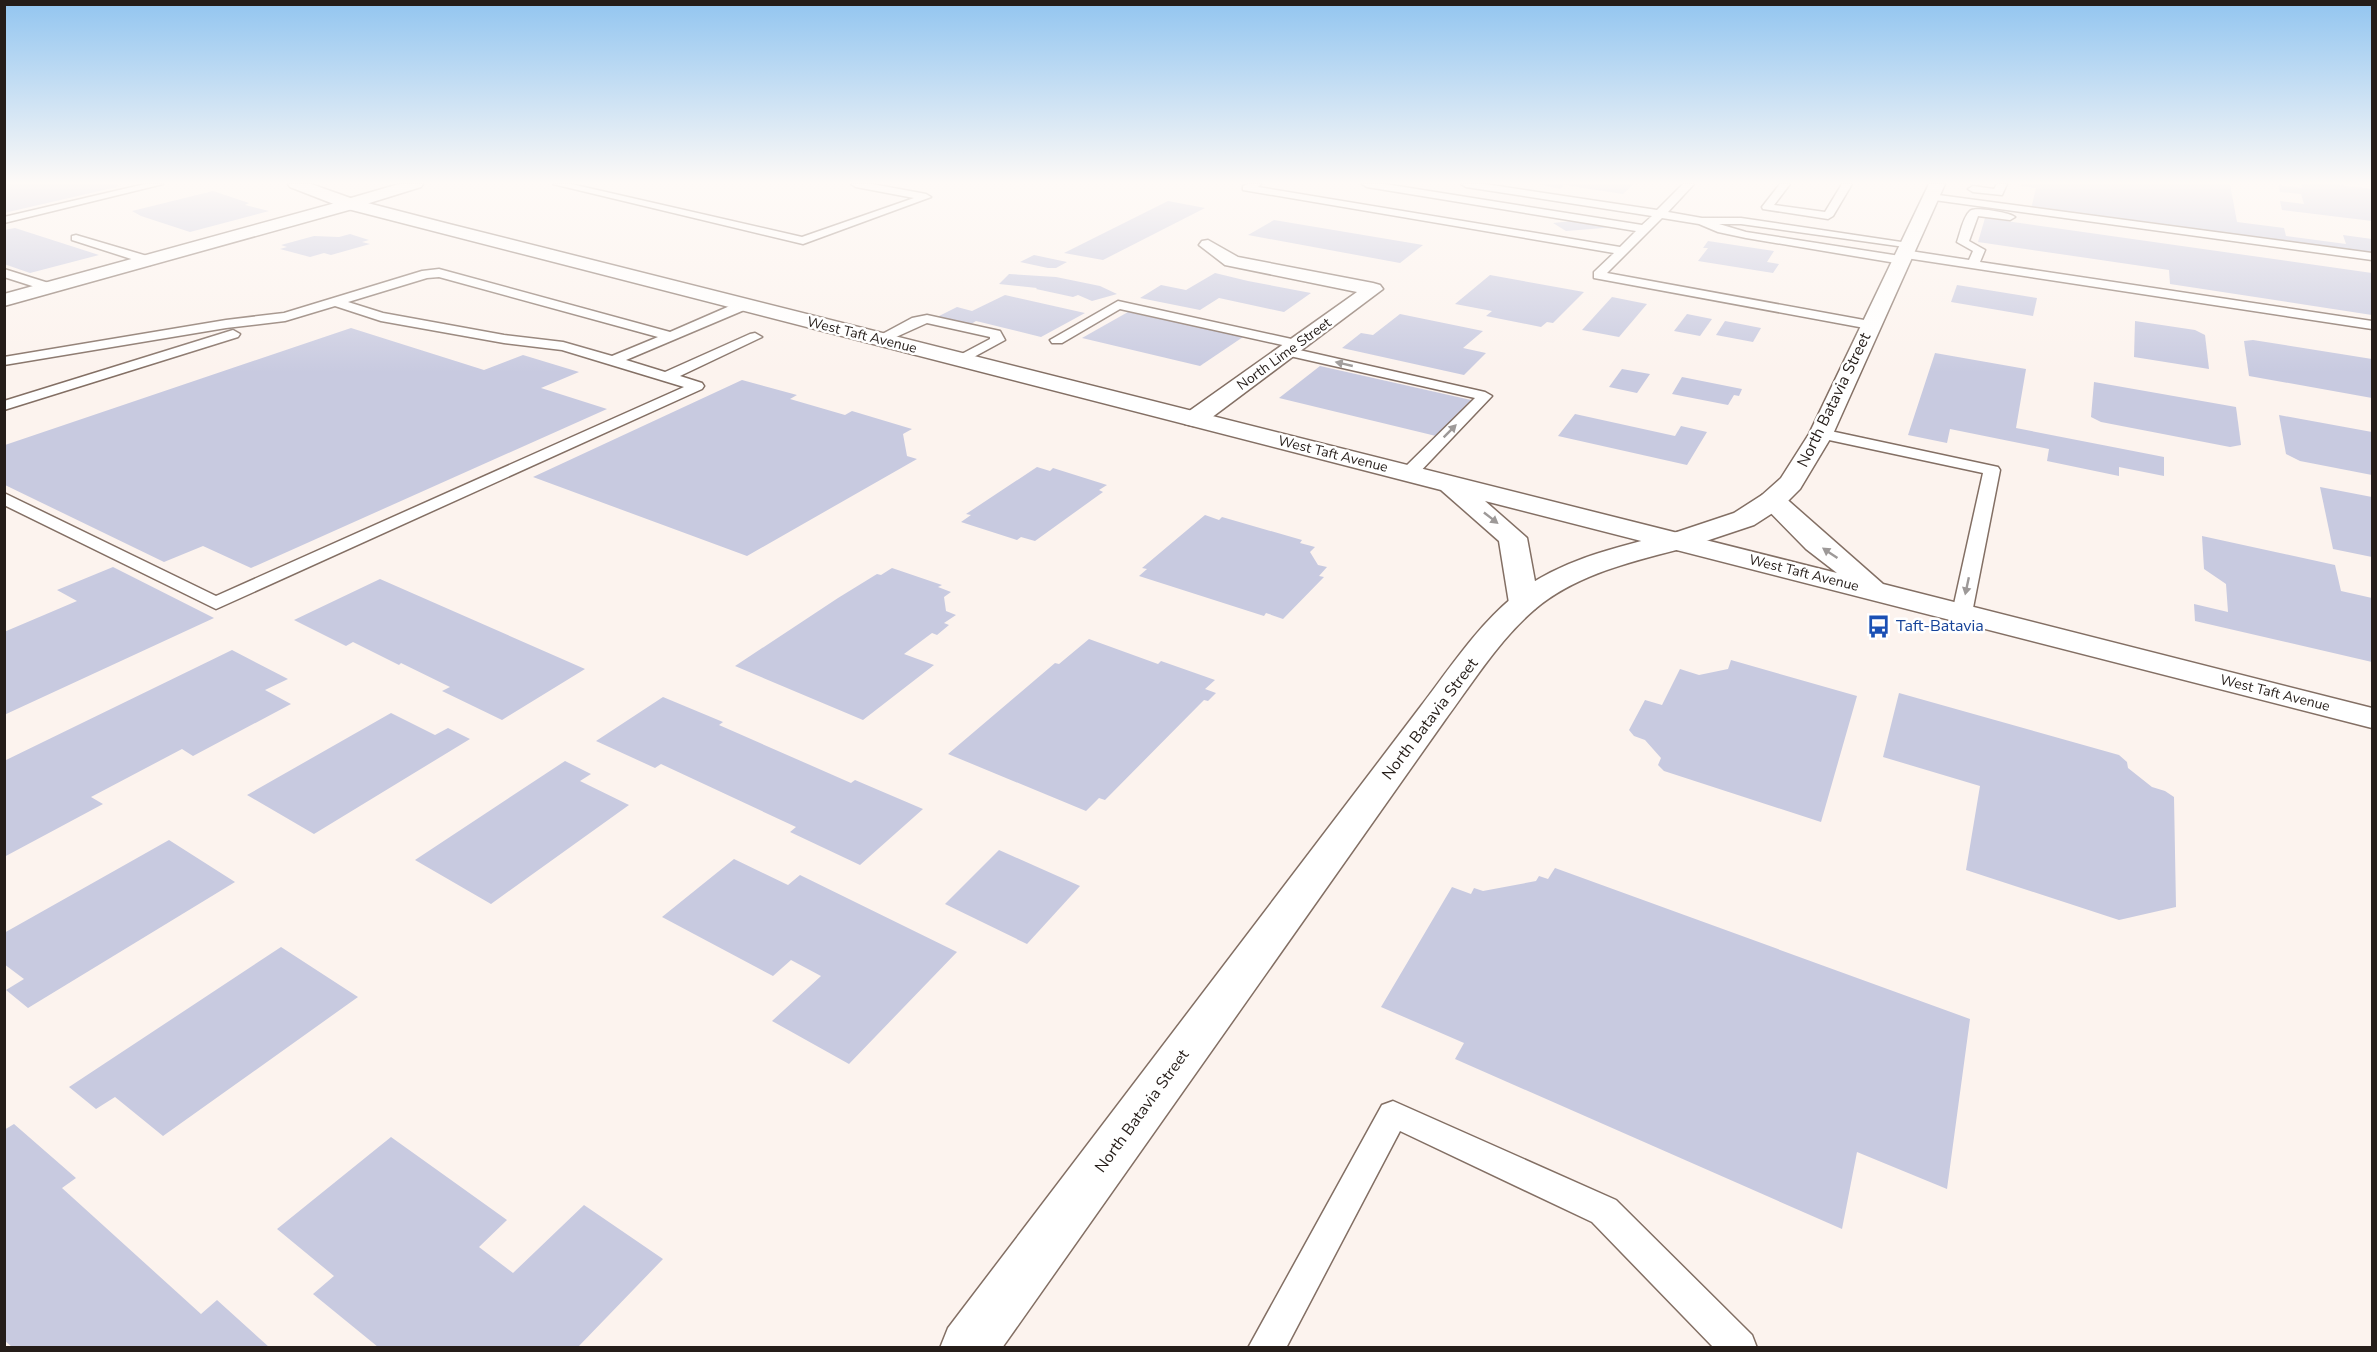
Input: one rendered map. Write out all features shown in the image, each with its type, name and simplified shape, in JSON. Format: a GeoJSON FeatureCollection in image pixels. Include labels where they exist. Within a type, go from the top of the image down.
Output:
{"type":"FeatureCollection","features":[{"type":"Feature","properties":{"kind":"main road"},"geometry":{"type":"LineString","coordinates":[[4,300],[199,247]]}},
{"type":"Feature","properties":{"kind":"main road","name":"West Taft Avenue"},"geometry":{"type":"LineString","coordinates":[[518,247],[2373,718]]}},
{"type":"Feature","properties":{"kind":"main road","name":"North Lime Street"},"geometry":{"type":"LineString","coordinates":[[1194,418],[1373,289],[1232,261],[1211,247]]}},
{"type":"Feature","properties":{"kind":"main road","name":"North Batavia Street"},"geometry":{"type":"LineString","coordinates":[[968,1347],[1433,712],[1500,627],[1524,603],[1544,589],[1580,571],[1744,519],[1772,501],[1791,483],[1821,434],[1908,247]]}},
{"type":"Feature","properties":{"kind":"main road"},"geometry":{"type":"LineString","coordinates":[[1445,482],[1513,538],[1524,603]]}},
{"type":"Feature","properties":{"kind":"main road"},"geometry":{"type":"LineString","coordinates":[[1772,501],[1816,543],[1838,558],[1874,591]]}},
{"type":"Feature","properties":{"kind":"lane"},"geometry":{"type":"LineString","coordinates":[[105,247],[150,261]]}},
{"type":"Feature","properties":{"kind":"lane"},"geometry":{"type":"LineString","coordinates":[[1599,247],[1622,251]]}},
{"type":"Feature","properties":{"kind":"lane"},"geometry":{"type":"LineString","coordinates":[[1626,247],[1598,275],[1870,325]]}},
{"type":"Feature","properties":{"kind":"lane"},"geometry":{"type":"LineString","coordinates":[[1853,247],[1905,253],[2373,325]]}},
{"type":"Feature","properties":{"kind":"lane"},"geometry":{"type":"LineString","coordinates":[[1878,247],[1905,253]]}},
{"type":"Feature","properties":{"kind":"lane"},"geometry":{"type":"LineString","coordinates":[[1973,247],[1979,250],[1973,264]]}},
{"type":"Feature","properties":{"kind":"lane"},"geometry":{"type":"LineString","coordinates":[[2301,247],[2373,257]]}},
{"type":"Feature","properties":{"kind":"lane"},"geometry":{"type":"LineString","coordinates":[[4,273],[51,288]]}},
{"type":"Feature","properties":{"kind":"lane"},"geometry":{"type":"LineString","coordinates":[[4,406],[426,274],[439,273],[670,336]]}},
{"type":"Feature","properties":{"kind":"lane"},"geometry":{"type":"LineString","coordinates":[[4,498],[216,603],[697,386],[563,346],[504,339],[381,317],[335,302]]}},
{"type":"Feature","properties":{"kind":"lane"},"geometry":{"type":"LineString","coordinates":[[613,361],[744,305]]}},
{"type":"Feature","properties":{"kind":"lane"},"geometry":{"type":"LineString","coordinates":[[1057,340],[1118,305],[1485,396],[1410,473]]}},
{"type":"Feature","properties":{"kind":"lane"},"geometry":{"type":"LineString","coordinates":[[4,361],[226,324],[285,317]]}},
{"type":"Feature","properties":{"kind":"lane"},"geometry":{"type":"LineString","coordinates":[[880,339],[917,321],[927,319],[995,334],[998,340],[961,360]]}},
{"type":"Feature","properties":{"kind":"lane"},"geometry":{"type":"LineString","coordinates":[[666,377],[755,337]]}},
{"type":"Feature","properties":{"kind":"lane"},"geometry":{"type":"LineString","coordinates":[[1821,434],[1992,470],[1962,613]]}},
{"type":"Feature","properties":{"kind":"lane"},"geometry":{"type":"LineString","coordinates":[[1266,1347],[1393,1114],[1604,1211],[1739,1347]]}},
{"type":"Feature","properties":{"kind":"building"},"geometry":{"type":"Polygon","coordinates":[[[4,247],[74,247],[99,255],[30,273],[4,264],[4,247]]]}},
{"type":"Feature","properties":{"kind":"building"},"geometry":{"type":"Polygon","coordinates":[[[359,247],[331,255],[324,253],[310,257],[280,249],[359,247]]]}},
{"type":"Feature","properties":{"kind":"building"},"geometry":{"type":"Polygon","coordinates":[[[1076,247],[1128,247],[1103,260],[1064,253],[1076,247]]]}},
{"type":"Feature","properties":{"kind":"building"},"geometry":{"type":"Polygon","coordinates":[[[1314,247],[1420,247],[1400,263],[1314,247]]]}},
{"type":"Feature","properties":{"kind":"building"},"geometry":{"type":"Polygon","coordinates":[[[1748,247],[1774,251],[1767,262],[1779,264],[1773,273],[1698,261],[1708,248],[1703,248],[1748,247]]]}},
{"type":"Feature","properties":{"kind":"building"},"geometry":{"type":"Polygon","coordinates":[[[2013,247],[2190,247],[2372,273],[2372,315],[2170,284],[2169,270],[2013,247]]]}},
{"type":"Feature","properties":{"kind":"building"},"geometry":{"type":"Polygon","coordinates":[[[2333,247],[2372,247],[2372,252],[2333,247]]]}},
{"type":"Feature","properties":{"kind":"building"},"geometry":{"type":"Polygon","coordinates":[[[1034,255],[1067,262],[1056,268],[1048,268],[1020,262],[1034,255]]]}},
{"type":"Feature","properties":{"kind":"building"},"geometry":{"type":"Polygon","coordinates":[[[1215,273],[1311,293],[1284,312],[1219,298],[1200,310],[1140,298],[1161,285],[1186,290],[1215,273]]]}},
{"type":"Feature","properties":{"kind":"building"},"geometry":{"type":"Polygon","coordinates":[[[1009,274],[1056,277],[1100,286],[1117,294],[1092,301],[1078,295],[1073,297],[1037,288],[999,284],[1009,274]]]}},
{"type":"Feature","properties":{"kind":"building"},"geometry":{"type":"Polygon","coordinates":[[[1490,275],[1584,292],[1553,323],[1547,322],[1541,327],[1486,316],[1492,311],[1455,304],[1490,275]]]}},
{"type":"Feature","properties":{"kind":"building"},"geometry":{"type":"Polygon","coordinates":[[[1957,285],[2037,298],[2033,316],[1951,302],[1957,285]]]}},
{"type":"Feature","properties":{"kind":"building"},"geometry":{"type":"Polygon","coordinates":[[[1005,295],[1085,313],[1041,337],[976,321],[968,326],[935,318],[957,307],[972,311],[1005,295]]]}},
{"type":"Feature","properties":{"kind":"building"},"geometry":{"type":"Polygon","coordinates":[[[1612,297],[1647,304],[1619,337],[1582,330],[1612,297]]]}},
{"type":"Feature","properties":{"kind":"building"},"geometry":{"type":"Polygon","coordinates":[[[1128,312],[1243,337],[1200,366],[1082,338],[1128,312]]]}},
{"type":"Feature","properties":{"kind":"building"},"geometry":{"type":"Polygon","coordinates":[[[1400,314],[1483,331],[1463,348],[1486,353],[1464,375],[1342,348],[1361,333],[1373,335],[1400,314]]]}},
{"type":"Feature","properties":{"kind":"building"},"geometry":{"type":"Polygon","coordinates":[[[1687,314],[1712,319],[1700,336],[1674,331],[1687,314]]]}},
{"type":"Feature","properties":{"kind":"building"},"geometry":{"type":"Polygon","coordinates":[[[1725,321],[1761,328],[1753,342],[1716,335],[1725,321]]]}},
{"type":"Feature","properties":{"kind":"building"},"geometry":{"type":"Polygon","coordinates":[[[2135,321],[2195,330],[2205,335],[2209,369],[2134,357],[2135,321]]]}},
{"type":"Feature","properties":{"kind":"building"},"geometry":{"type":"Polygon","coordinates":[[[351,328],[484,370],[523,355],[579,372],[541,388],[607,409],[251,568],[203,546],[164,562],[5,485],[5,445],[351,328]]]}},
{"type":"Feature","properties":{"kind":"building"},"geometry":{"type":"Polygon","coordinates":[[[2253,340],[2372,359],[2372,398],[2249,376],[2244,341],[2253,340]]]}},
{"type":"Feature","properties":{"kind":"building"},"geometry":{"type":"Polygon","coordinates":[[[1935,353],[2026,369],[2016,428],[2164,457],[2164,476],[2119,467],[2119,476],[2047,461],[2049,449],[1950,429],[1947,443],[1908,435],[1935,353]]]}},
{"type":"Feature","properties":{"kind":"building"},"geometry":{"type":"Polygon","coordinates":[[[1320,366],[1471,400],[1436,436],[1279,398],[1320,366]]]}},
{"type":"Feature","properties":{"kind":"building"},"geometry":{"type":"Polygon","coordinates":[[[1622,369],[1650,374],[1637,393],[1609,387],[1622,369]]]}},
{"type":"Feature","properties":{"kind":"building"},"geometry":{"type":"Polygon","coordinates":[[[1682,377],[1742,389],[1739,396],[1734,395],[1728,405],[1672,394],[1682,377]]]}},
{"type":"Feature","properties":{"kind":"building"},"geometry":{"type":"Polygon","coordinates":[[[742,380],[797,395],[790,399],[845,415],[852,411],[912,429],[903,434],[907,456],[917,459],[747,556],[533,477],[742,380]]]}},
{"type":"Feature","properties":{"kind":"building"},"geometry":{"type":"Polygon","coordinates":[[[2094,382],[2236,407],[2241,445],[2230,447],[2101,422],[2091,417],[2094,382]]]}},
{"type":"Feature","properties":{"kind":"building"},"geometry":{"type":"Polygon","coordinates":[[[1575,414],[1675,436],[1681,426],[1707,432],[1687,465],[1558,436],[1575,414]]]}},
{"type":"Feature","properties":{"kind":"building"},"geometry":{"type":"Polygon","coordinates":[[[2279,415],[2372,432],[2372,475],[2300,461],[2286,454],[2279,415]]]}},
{"type":"Feature","properties":{"kind":"building"},"geometry":{"type":"Polygon","coordinates":[[[1037,467],[1050,471],[1053,468],[1107,485],[1099,490],[1103,492],[1035,541],[1021,537],[1017,540],[961,522],[971,515],[966,514],[1037,467]]]}},
{"type":"Feature","properties":{"kind":"building"},"geometry":{"type":"Polygon","coordinates":[[[2320,487],[2372,497],[2372,557],[2333,549],[2320,487]]]}},
{"type":"Feature","properties":{"kind":"building"},"geometry":{"type":"Polygon","coordinates":[[[1205,515],[1219,520],[1222,517],[1302,540],[1300,543],[1315,547],[1310,552],[1318,565],[1327,567],[1319,576],[1324,577],[1283,619],[1266,613],[1264,616],[1139,576],[1147,569],[1142,568],[1205,515]]]}},
{"type":"Feature","properties":{"kind":"building"},"geometry":{"type":"Polygon","coordinates":[[[2202,536],[2335,565],[2341,591],[2372,598],[2372,662],[2195,621],[2194,604],[2228,612],[2226,584],[2204,569],[2202,536]]]}},
{"type":"Feature","properties":{"kind":"building"},"geometry":{"type":"Polygon","coordinates":[[[113,567],[214,618],[4,715],[4,632],[77,601],[57,590],[113,567]]]}},
{"type":"Feature","properties":{"kind":"building"},"geometry":{"type":"Polygon","coordinates":[[[892,568],[942,585],[938,587],[951,592],[944,597],[946,611],[956,615],[944,623],[949,625],[937,635],[932,633],[904,654],[934,665],[863,720],[735,666],[838,598],[877,574],[881,575],[892,568]]]}},
{"type":"Feature","properties":{"kind":"building"},"geometry":{"type":"Polygon","coordinates":[[[380,579],[585,669],[502,720],[442,691],[450,687],[401,663],[399,665],[353,642],[346,646],[294,620],[380,579]]]}},
{"type":"Feature","properties":{"kind":"building"},"geometry":{"type":"Polygon","coordinates":[[[1089,639],[1158,664],[1161,661],[1215,680],[1205,689],[1216,693],[1208,701],[1204,700],[1105,800],[1099,798],[1086,811],[948,754],[1055,663],[1059,664],[1089,639]]]}},
{"type":"Feature","properties":{"kind":"building"},"geometry":{"type":"Polygon","coordinates":[[[232,650],[288,679],[265,690],[291,704],[193,756],[182,749],[91,797],[103,804],[4,857],[4,761],[232,650]]]}},
{"type":"Feature","properties":{"kind":"building"},"geometry":{"type":"Polygon","coordinates":[[[1731,660],[1857,696],[1821,822],[1664,771],[1658,765],[1661,758],[1645,740],[1634,736],[1629,730],[1645,700],[1662,705],[1680,669],[1699,675],[1728,669],[1731,660]]]}},
{"type":"Feature","properties":{"kind":"building"},"geometry":{"type":"Polygon","coordinates":[[[1899,693],[2119,755],[2127,762],[2128,768],[2152,787],[2174,797],[2176,907],[2119,920],[1966,870],[1980,786],[1883,757],[1899,693]]]}},
{"type":"Feature","properties":{"kind":"building"},"geometry":{"type":"Polygon","coordinates":[[[663,697],[723,722],[719,725],[851,783],[855,780],[923,809],[860,865],[790,832],[796,827],[661,764],[655,768],[596,741],[663,697]]]}},
{"type":"Feature","properties":{"kind":"building"},"geometry":{"type":"Polygon","coordinates":[[[391,713],[435,735],[448,728],[470,739],[314,834],[247,795],[391,713]]]}},
{"type":"Feature","properties":{"kind":"building"},"geometry":{"type":"Polygon","coordinates":[[[565,761],[591,774],[580,781],[629,805],[491,904],[415,860],[565,761]]]}},
{"type":"Feature","properties":{"kind":"building"},"geometry":{"type":"Polygon","coordinates":[[[169,840],[235,882],[28,1008],[6,990],[24,979],[4,964],[4,933],[169,840]]]}},
{"type":"Feature","properties":{"kind":"building"},"geometry":{"type":"Polygon","coordinates":[[[999,850],[1080,886],[1027,944],[945,904],[999,850]]]}},
{"type":"Feature","properties":{"kind":"building"},"geometry":{"type":"Polygon","coordinates":[[[734,859],[788,885],[800,875],[957,952],[849,1064],[772,1021],[821,976],[791,960],[773,976],[662,917],[734,859]]]}},
{"type":"Feature","properties":{"kind":"building"},"geometry":{"type":"Polygon","coordinates":[[[1555,868],[1970,1019],[1947,1189],[1857,1152],[1842,1229],[1455,1059],[1464,1043],[1381,1007],[1452,887],[1471,894],[1474,888],[1483,891],[1536,881],[1539,876],[1548,879],[1555,868]]]}},
{"type":"Feature","properties":{"kind":"building"},"geometry":{"type":"Polygon","coordinates":[[[281,947],[358,997],[163,1136],[115,1097],[96,1109],[69,1087],[281,947]]]}},
{"type":"Feature","properties":{"kind":"building"},"geometry":{"type":"Polygon","coordinates":[[[14,1124],[76,1178],[62,1188],[201,1314],[217,1300],[269,1347],[12,1347],[4,1340],[4,1130],[14,1124]]]}},
{"type":"Feature","properties":{"kind":"building"},"geometry":{"type":"Polygon","coordinates":[[[391,1137],[507,1220],[479,1247],[513,1273],[584,1205],[663,1259],[578,1347],[378,1347],[313,1294],[334,1276],[277,1229],[391,1137]]]}},
{"type":"Feature","properties":{"kind":"place","name":"Taft-Batavia"},"geometry":{"type":"Point","coordinates":[1878,626]}}]}
